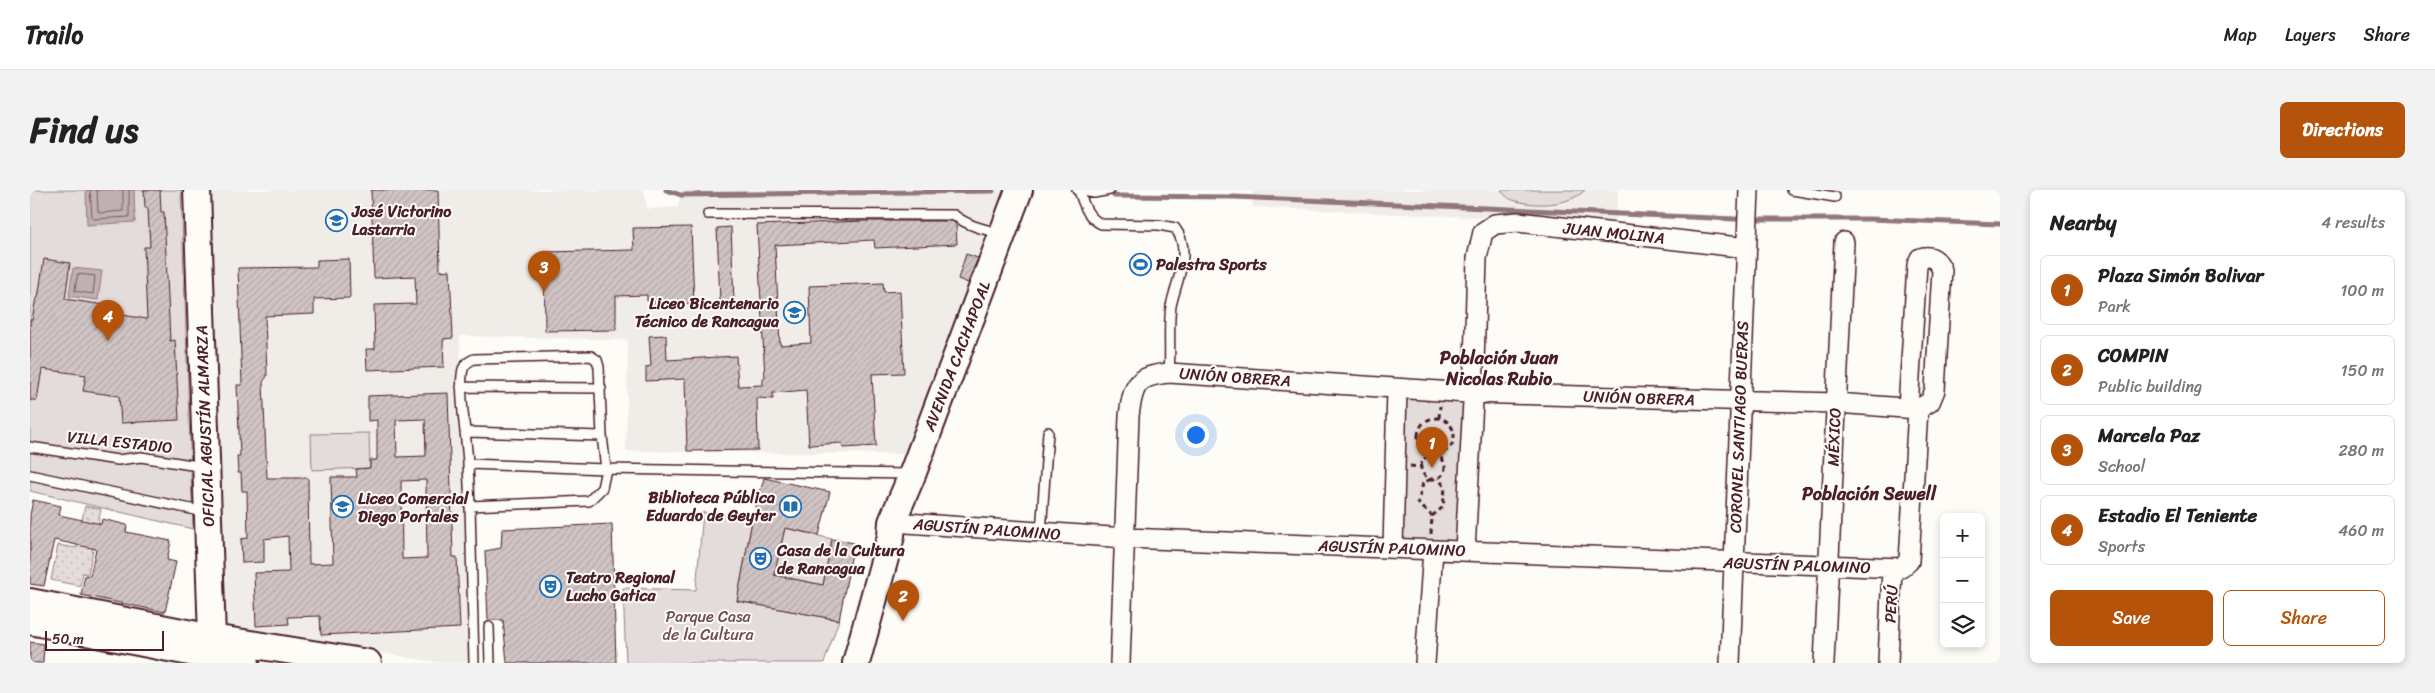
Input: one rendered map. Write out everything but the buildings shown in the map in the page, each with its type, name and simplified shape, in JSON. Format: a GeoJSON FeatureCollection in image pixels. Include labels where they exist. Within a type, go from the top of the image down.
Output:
{"type":"FeatureCollection","features":[{"type":"Feature","properties":{"kind":"main road","name":"OFICIAL AGUSTÍN ALMARZA"},"geometry":{"type":"LineString","coordinates":[[197,190],[212,652]]}},
{"type":"Feature","properties":{"kind":"main road","name":"AVENIDA CACHAPOAL"},"geometry":{"type":"LineString","coordinates":[[856,663],[891,536],[892,522],[912,474],[1019,190]]}},
{"type":"Feature","properties":{"kind":"main road","name":"AVENIDA CACHAPOAL"},"geometry":{"type":"LineString","coordinates":[[838,663],[880,531],[892,522]]}},
{"type":"Feature","properties":{"kind":"main road"},"geometry":{"type":"LineString","coordinates":[[30,602],[246,663]]}},
{"type":"Feature","properties":{"kind":"main road"},"geometry":{"type":"LineString","coordinates":[[30,621],[212,652],[368,663]]}},
{"type":"Feature","properties":{"kind":"street","name":"CORONEL SANTIAGO BUERAS"},"geometry":{"type":"LineString","coordinates":[[1730,663],[1748,207]]}},
{"type":"Feature","properties":{"kind":"street","name":"JUAN MOLINA"},"geometry":{"type":"LineString","coordinates":[[1473,393],[1476,258],[1484,232],[1495,224],[1518,222],[1747,248]]}},
{"type":"Feature","properties":{"kind":"street","name":"MÉXICO"},"geometry":{"type":"LineString","coordinates":[[1824,663],[1844,242]]}},
{"type":"Feature","properties":{"kind":"street","name":"PERÚ"},"geometry":{"type":"LineString","coordinates":[[1888,663],[1892,568],[1902,568],[1909,561],[1913,409],[1917,265],[1920,258],[1926,255],[1939,263],[1942,270],[1935,390],[1930,402],[1913,409]]}},
{"type":"Feature","properties":{"kind":"street","name":"UNIÓN OBRERA"},"geometry":{"type":"LineString","coordinates":[[1126,538],[1131,396],[1136,386],[1144,377],[1169,373],[1473,393],[1836,403],[1913,409]]}},
{"type":"Feature","properties":{"kind":"street"},"geometry":{"type":"LineString","coordinates":[[1393,548],[1397,389]]}},
{"type":"Feature","properties":{"kind":"street"},"geometry":{"type":"LineString","coordinates":[[1465,551],[1473,393]]}},
{"type":"Feature","properties":{"kind":"street","name":"AGUSTÍN PALOMINO"},"geometry":{"type":"LineString","coordinates":[[892,522],[1126,538],[1393,548],[1432,546],[1465,551],[1892,568]]}},
{"type":"Feature","properties":{"kind":"street"},"geometry":{"type":"LineString","coordinates":[[1120,663],[1126,538]]}},
{"type":"Feature","properties":{"kind":"street"},"geometry":{"type":"LineString","coordinates":[[1425,663],[1432,546]]}},
{"type":"Feature","properties":{"kind":"lane"},"geometry":{"type":"LineString","coordinates":[[1078,190],[1094,193],[1110,190]]}},
{"type":"Feature","properties":{"kind":"lane"},"geometry":{"type":"LineString","coordinates":[[1078,190],[1086,211],[1093,220],[1101,224],[1159,225],[1175,228],[1181,236],[1180,280],[1171,306],[1169,373]]}},
{"type":"Feature","properties":{"kind":"lane"},"geometry":{"type":"LineString","coordinates":[[1792,190],[1835,197]]}},
{"type":"Feature","properties":{"kind":"lane"},"geometry":{"type":"LineString","coordinates":[[708,214],[954,215],[977,228],[1003,233]]}},
{"type":"Feature","properties":{"kind":"lane"},"geometry":{"type":"LineString","coordinates":[[470,506],[589,501],[602,488],[606,470],[602,436],[601,388],[597,360],[590,356],[474,359],[468,361],[464,368],[462,387],[467,432],[474,663]]}},
{"type":"Feature","properties":{"kind":"lane"},"geometry":{"type":"LineString","coordinates":[[462,387],[601,388]]}},
{"type":"Feature","properties":{"kind":"lane"},"geometry":{"type":"LineString","coordinates":[[467,432],[602,436]]}},
{"type":"Feature","properties":{"kind":"lane"},"geometry":{"type":"LineString","coordinates":[[1041,533],[1048,432]]}},
{"type":"Feature","properties":{"kind":"lane","name":"VILLA ESTADIO"},"geometry":{"type":"LineString","coordinates":[[30,447],[118,460],[141,457],[206,467]]}},
{"type":"Feature","properties":{"kind":"lane"},"geometry":{"type":"LineString","coordinates":[[468,464],[606,470],[912,474]]}},
{"type":"Feature","properties":{"kind":"lane"},"geometry":{"type":"LineString","coordinates":[[30,475],[208,512]]}},
{"type":"Feature","properties":{"kind":"lane"},"geometry":{"type":"LineString","coordinates":[[489,627],[490,663]]}},
{"type":"Feature","properties":{"kind":"path"},"geometry":{"type":"LineString","coordinates":[[1434,455],[1420,444],[1418,433],[1428,420],[1439,418],[1445,420],[1453,429],[1453,441],[1446,450],[1434,455],[1424,460],[1422,467],[1424,475],[1438,478],[1444,472],[1445,465],[1441,459],[1434,455]]}},
{"type":"Feature","properties":{"kind":"path"},"geometry":{"type":"LineString","coordinates":[[1431,478],[1423,483],[1418,503],[1432,516],[1432,546]]}},
{"type":"Feature","properties":{"kind":"path"},"geometry":{"type":"LineString","coordinates":[[1432,516],[1443,507],[1445,487],[1438,478]]}},
{"type":"Feature","properties":{"kind":"shaded area"},"geometry":{"type":"Polygon","coordinates":[[[212,190],[644,190],[647,209],[678,207],[681,190],[1006,190],[905,454],[626,451],[628,340],[460,336],[468,663],[442,663],[223,626],[212,190]]]}},
{"type":"Feature","properties":{"kind":"shaded area"},"geometry":{"type":"Polygon","coordinates":[[[1253,190],[1618,190],[1616,224],[1253,207],[1253,190]]]}},
{"type":"Feature","properties":{"kind":"green space"},"geometry":{"type":"Polygon","coordinates":[[[30,190],[181,190],[193,529],[30,491],[30,190]]]}},
{"type":"Feature","properties":{"kind":"green space"},"geometry":{"type":"Polygon","coordinates":[[[1501,190],[1585,190],[1561,202],[1531,204],[1511,199],[1501,190]]]}},
{"type":"Feature","properties":{"kind":"green space"},"geometry":{"type":"Polygon","coordinates":[[[1403,396],[1469,401],[1459,543],[1398,539],[1403,396]]]}},
{"type":"Feature","properties":{"kind":"green space"},"geometry":{"type":"Polygon","coordinates":[[[369,433],[370,468],[312,470],[311,434],[369,433]]]}},
{"type":"Feature","properties":{"kind":"green space"},"geometry":{"type":"Polygon","coordinates":[[[85,506],[101,509],[88,574],[83,573],[80,586],[51,580],[58,545],[76,548],[85,506]]]}},
{"type":"Feature","properties":{"kind":"green space","name":"Parque Casa de la Cultura"},"geometry":{"type":"Polygon","coordinates":[[[703,512],[752,521],[737,601],[839,620],[824,663],[626,663],[623,588],[696,590],[703,512]]]}},
{"type":"Feature","properties":{"kind":"green space"},"geometry":{"type":"Polygon","coordinates":[[[785,528],[832,539],[823,585],[774,575],[785,528]]]}},
{"type":"Feature","properties":{"kind":"water"},"geometry":{"type":"Polygon","coordinates":[[[86,190],[134,190],[135,222],[87,225],[86,190]]]}},
{"type":"Feature","properties":{"kind":"water"},"geometry":{"type":"Polygon","coordinates":[[[73,268],[102,271],[98,300],[69,296],[73,268]]]}},
{"type":"Feature","properties":{"kind":"waterway"},"geometry":{"type":"LineString","coordinates":[[666,190],[681,195],[993,191]]}},
{"type":"Feature","properties":{"kind":"waterway"},"geometry":{"type":"LineString","coordinates":[[1114,196],[1234,197],[1735,219],[1869,219],[2000,224]]}},
{"type":"Feature","properties":{"kind":"place","name":"José Victorino Lastarria"},"geometry":{"type":"Point","coordinates":[336,220]}},
{"type":"Feature","properties":{"kind":"place","name":"Palestra Sports"},"geometry":{"type":"Point","coordinates":[1140,264]}},
{"type":"Feature","properties":{"kind":"place","name":"Marcela Paz"},"geometry":{"type":"Point","coordinates":[544,292]}},
{"type":"Feature","properties":{"kind":"place","name":"Liceo Bicentenario Técnico de Rancagua"},"geometry":{"type":"Point","coordinates":[795,312]}},
{"type":"Feature","properties":{"kind":"place","name":"Estadio El Teniente"},"geometry":{"type":"Point","coordinates":[108,341]}},
{"type":"Feature","properties":{"kind":"place","name":"Plaza Simón Bolivar"},"geometry":{"type":"Point","coordinates":[1432,468]}},
{"type":"Feature","properties":{"kind":"place","name":"Biblioteca Pública Eduardo de Geyter"},"geometry":{"type":"Point","coordinates":[791,506]}},
{"type":"Feature","properties":{"kind":"place","name":"Liceo Comercial Diego Portales"},"geometry":{"type":"Point","coordinates":[342,507]}},
{"type":"Feature","properties":{"kind":"place","name":"Casa de la Cultura de Rancagua"},"geometry":{"type":"Point","coordinates":[761,559]}},
{"type":"Feature","properties":{"kind":"place","name":"Teatro Regional Lucho Gatica"},"geometry":{"type":"Point","coordinates":[550,586]}},
{"type":"Feature","properties":{"kind":"place","name":"COMPIN"},"geometry":{"type":"Point","coordinates":[903,621]}},
{"type":"Feature","properties":{"kind":"district","name":"Población Juan Nicolas Rubio"},"geometry":{"type":"Point","coordinates":[1499,368]}},
{"type":"Feature","properties":{"kind":"district","name":"Población Sewell"},"geometry":{"type":"Point","coordinates":[1869,494]}}]}
